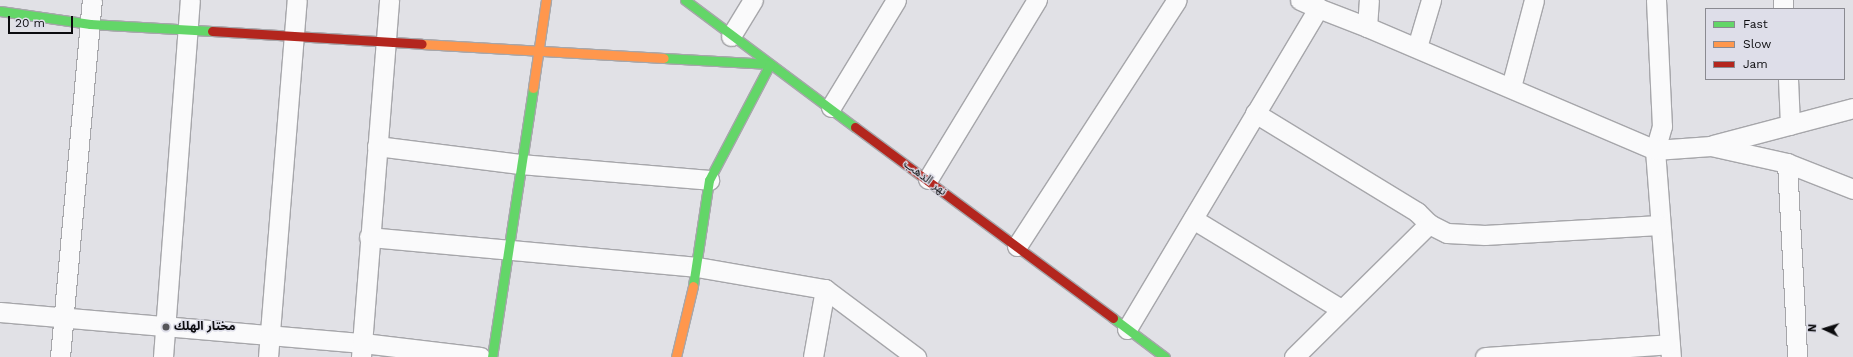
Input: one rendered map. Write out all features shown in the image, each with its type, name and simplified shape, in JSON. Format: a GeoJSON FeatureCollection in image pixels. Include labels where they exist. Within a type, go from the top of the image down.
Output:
{"type":"FeatureCollection","features":[{"type":"Feature","properties":{"kind":"street"},"geometry":{"type":"LineString","coordinates":[[60,357],[92,0]]}},
{"type":"Feature","properties":{"kind":"street"},"geometry":{"type":"LineString","coordinates":[[163,357],[190,0]]}},
{"type":"Feature","properties":{"kind":"street"},"geometry":{"type":"LineString","coordinates":[[268,357],[296,36],[297,0]]}},
{"type":"Feature","properties":{"kind":"street"},"geometry":{"type":"LineString","coordinates":[[362,350],[369,237],[389,0]]}},
{"type":"Feature","properties":{"kind":"street"},"geometry":{"type":"LineString","coordinates":[[492,357],[546,0]]}},
{"type":"Feature","properties":{"kind":"street","name":"نهر الدهب"},"geometry":{"type":"LineString","coordinates":[[685,0],[731,36],[831,107],[1165,357]]}},
{"type":"Feature","properties":{"kind":"street"},"geometry":{"type":"LineString","coordinates":[[731,36],[752,0]]}},
{"type":"Feature","properties":{"kind":"street"},"geometry":{"type":"LineString","coordinates":[[831,107],[896,0]]}},
{"type":"Feature","properties":{"kind":"street"},"geometry":{"type":"LineString","coordinates":[[928,179],[1037,0]]}},
{"type":"Feature","properties":{"kind":"street"},"geometry":{"type":"LineString","coordinates":[[1017,246],[1178,0]]}},
{"type":"Feature","properties":{"kind":"street"},"geometry":{"type":"LineString","coordinates":[[1300,0],[1417,47],[1655,150],[1711,146],[1853,108]]}},
{"type":"Feature","properties":{"kind":"street"},"geometry":{"type":"LineString","coordinates":[[1367,27],[1369,0]]}},
{"type":"Feature","properties":{"kind":"street"},"geometry":{"type":"LineString","coordinates":[[1417,47],[1431,0]]}},
{"type":"Feature","properties":{"kind":"street"},"geometry":{"type":"LineString","coordinates":[[1511,88],[1534,0]]}},
{"type":"Feature","properties":{"kind":"street"},"geometry":{"type":"LineString","coordinates":[[1485,357],[1553,353],[1671,351],[1659,225],[1655,150],[1662,126],[1656,0]]}},
{"type":"Feature","properties":{"kind":"street"},"geometry":{"type":"LineString","coordinates":[[1127,329],[1318,8]]}},
{"type":"Feature","properties":{"kind":"street"},"geometry":{"type":"LineString","coordinates":[[0,11],[90,24],[386,41],[537,53],[770,64],[709,180],[697,267],[676,357]]}},
{"type":"Feature","properties":{"kind":"street"},"geometry":{"type":"LineString","coordinates":[[1788,80],[1790,125]]}},
{"type":"Feature","properties":{"kind":"street"},"geometry":{"type":"LineString","coordinates":[[1255,113],[1416,212],[1429,224],[1447,233],[1485,235],[1659,225]]}},
{"type":"Feature","properties":{"kind":"street"},"geometry":{"type":"LineString","coordinates":[[377,146],[520,164],[709,180]]}},
{"type":"Feature","properties":{"kind":"street"},"geometry":{"type":"LineString","coordinates":[[1711,146],[1787,163],[1853,189]]}},
{"type":"Feature","properties":{"kind":"street"},"geometry":{"type":"LineString","coordinates":[[1787,163],[1797,357]]}},
{"type":"Feature","properties":{"kind":"street"},"geometry":{"type":"LineString","coordinates":[[1193,219],[1341,309]]}},
{"type":"Feature","properties":{"kind":"street"},"geometry":{"type":"LineString","coordinates":[[1294,357],[1341,309],[1429,224]]}},
{"type":"Feature","properties":{"kind":"street"},"geometry":{"type":"LineString","coordinates":[[369,237],[508,251],[697,267],[825,289],[916,357]]}},
{"type":"Feature","properties":{"kind":"street"},"geometry":{"type":"LineString","coordinates":[[813,357],[825,289]]}},
{"type":"Feature","properties":{"kind":"street"},"geometry":{"type":"LineString","coordinates":[[0,312],[270,337],[362,350],[480,357]]}},
{"type":"Feature","properties":{"kind":"traffic: fast"},"geometry":{"type":"LineString","coordinates":[[685,0],[855,127]]}},
{"type":"Feature","properties":{"kind":"traffic: fast"},"geometry":{"type":"LineString","coordinates":[[0,11],[90,24],[212,31]]}},
{"type":"Feature","properties":{"kind":"traffic: fast"},"geometry":{"type":"LineString","coordinates":[[664,58],[770,64],[709,180],[693,286]]}},
{"type":"Feature","properties":{"kind":"traffic: fast"},"geometry":{"type":"LineString","coordinates":[[492,357],[533,88]]}},
{"type":"Feature","properties":{"kind":"traffic: fast"},"geometry":{"type":"LineString","coordinates":[[1113,318],[1165,357]]}},
{"type":"Feature","properties":{"kind":"traffic: slow"},"geometry":{"type":"LineString","coordinates":[[533,88],[546,0]]}},
{"type":"Feature","properties":{"kind":"traffic: slow"},"geometry":{"type":"LineString","coordinates":[[422,44],[664,58]]}},
{"type":"Feature","properties":{"kind":"traffic: slow"},"geometry":{"type":"LineString","coordinates":[[676,357],[693,286]]}},
{"type":"Feature","properties":{"kind":"traffic: jam"},"geometry":{"type":"LineString","coordinates":[[212,31],[422,44]]}},
{"type":"Feature","properties":{"kind":"traffic: jam"},"geometry":{"type":"LineString","coordinates":[[855,127],[1113,318]]}},
{"type":"Feature","properties":{"kind":"place","name":"مختار الهلك"},"geometry":{"type":"Point","coordinates":[166,327]}}]}
